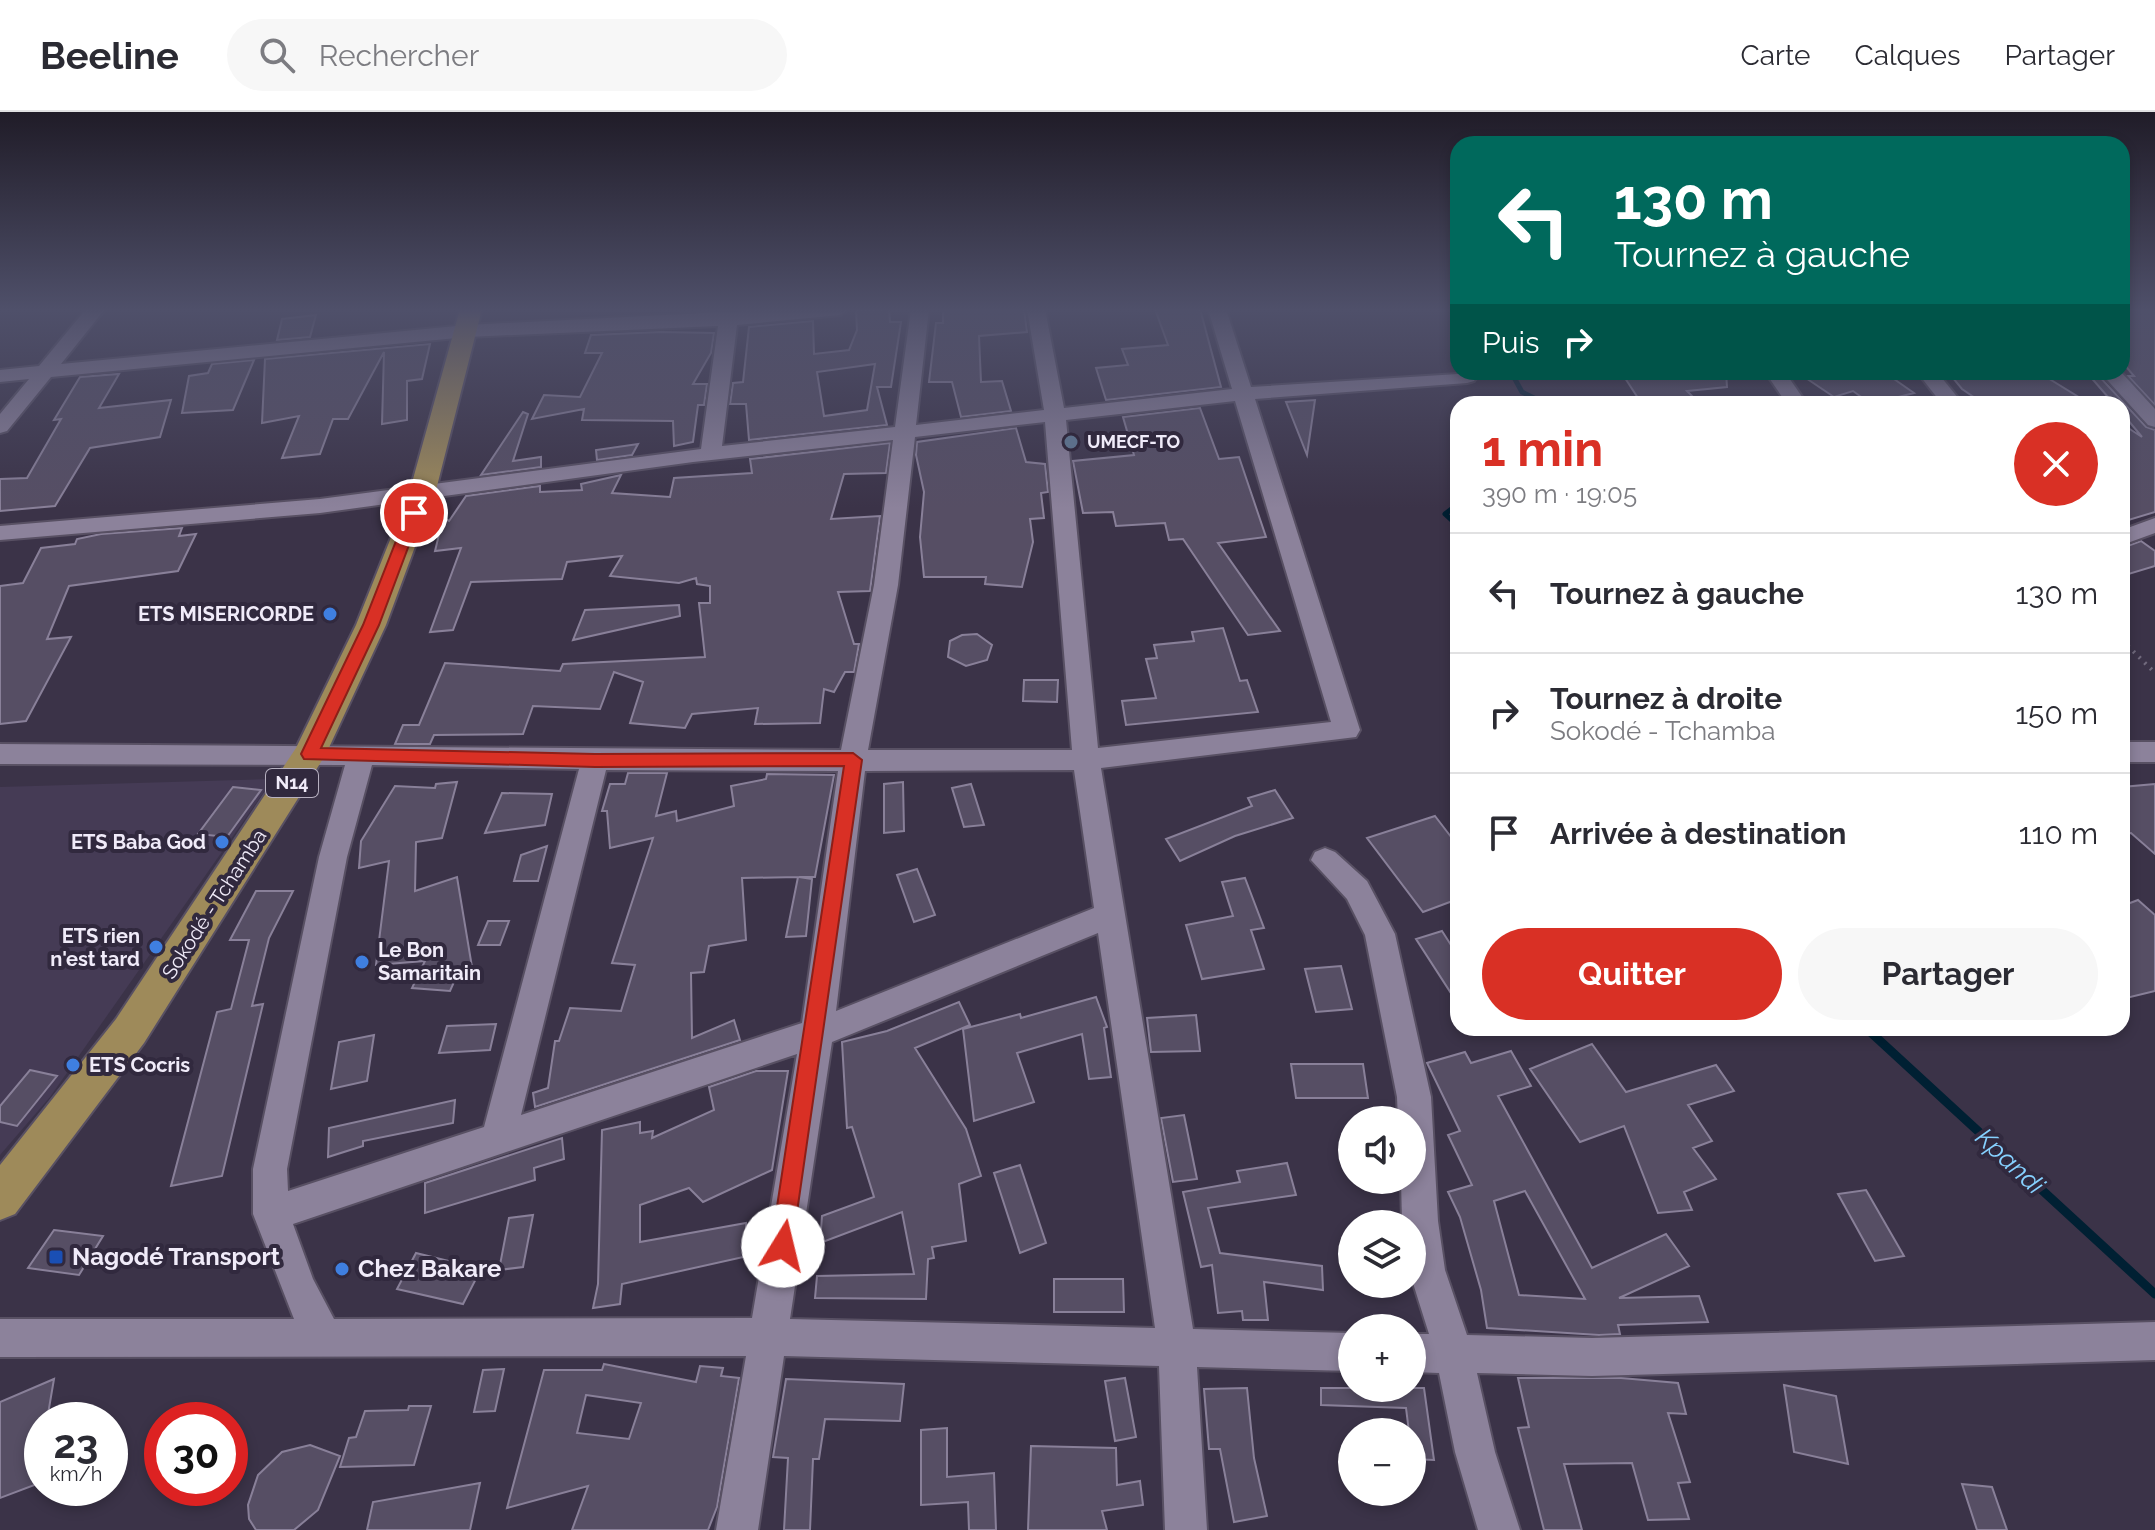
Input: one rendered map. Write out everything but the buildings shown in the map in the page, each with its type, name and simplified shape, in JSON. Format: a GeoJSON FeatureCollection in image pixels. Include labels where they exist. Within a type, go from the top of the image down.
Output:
{"type":"FeatureCollection","features":[{"type":"Feature","properties":{"kind":"main road","name":"Sokodé - Tchamba"},"geometry":{"type":"LineString","coordinates":[[0,1199],[130,1031],[310,754],[371,625],[423,490],[454,375]]}},
{"type":"Feature","properties":{"kind":"street"},"geometry":{"type":"LineString","coordinates":[[0,427],[42,375]]}},
{"type":"Feature","properties":{"kind":"street"},"geometry":{"type":"LineString","coordinates":[[711,454],[721,375]]}},
{"type":"Feature","properties":{"kind":"street"},"geometry":{"type":"LineString","coordinates":[[737,1530],[817,1033],[853,760],[886,585],[911,375]]}},
{"type":"Feature","properties":{"kind":"street"},"geometry":{"type":"LineString","coordinates":[[1048,375],[1055,417],[1086,760],[1177,1348],[1186,1530]]}},
{"type":"Feature","properties":{"kind":"street"},"geometry":{"type":"LineString","coordinates":[[0,754],[310,754],[595,761],[1086,760],[1347,730],[1238,375]]}},
{"type":"Feature","properties":{"kind":"street"},"geometry":{"type":"LineString","coordinates":[[0,533],[320,506],[711,454],[902,435],[1244,394],[1450,378]]}},
{"type":"Feature","properties":{"kind":"street"},"geometry":{"type":"LineString","coordinates":[[1934,380],[1946,396]]}},
{"type":"Feature","properties":{"kind":"street"},"geometry":{"type":"LineString","coordinates":[[2117,380],[2155,421]]}},
{"type":"Feature","properties":{"kind":"street"},"geometry":{"type":"LineString","coordinates":[[2130,535],[2155,525]]}},
{"type":"Feature","properties":{"kind":"street"},"geometry":{"type":"LineString","coordinates":[[2130,752],[2155,752]]}},
{"type":"Feature","properties":{"kind":"street"},"geometry":{"type":"LineString","coordinates":[[324,1338],[298,1289],[271,1214],[270,1169],[333,857],[361,757]]}},
{"type":"Feature","properties":{"kind":"street"},"geometry":{"type":"LineString","coordinates":[[498,1140],[595,761]]}},
{"type":"Feature","properties":{"kind":"street"},"geometry":{"type":"LineString","coordinates":[[1325,860],[1357,890],[1380,934],[1414,1097],[1419,1205],[1427,1270],[1454,1354],[1475,1452],[1499,1530]]}},
{"type":"Feature","properties":{"kind":"street"},"geometry":{"type":"LineString","coordinates":[[271,1214],[817,1033],[1112,914]]}},
{"type":"Feature","properties":{"kind":"street"},"geometry":{"type":"LineString","coordinates":[[0,1338],[769,1337],[1338,1352]]}},
{"type":"Feature","properties":{"kind":"street"},"geometry":{"type":"LineString","coordinates":[[1426,1353],[1592,1357],[2155,1341]]}},
{"type":"Feature","properties":{"kind":"path"},"geometry":{"type":"LineString","coordinates":[[2130,648],[2155,673]]}},
{"type":"Feature","properties":{"kind":"shaded area"},"geometry":{"type":"Polygon","coordinates":[[[273,779],[50,1097],[0,1155],[0,787],[273,779]]]}},
{"type":"Feature","properties":{"kind":"waterway","name":"Kpandi"},"geometry":{"type":"LineString","coordinates":[[1515,380],[1522,392],[1530,396]]}},
{"type":"Feature","properties":{"kind":"waterway","name":"Kpandi"},"geometry":{"type":"LineString","coordinates":[[1450,510],[1445,514],[1450,519]]}},
{"type":"Feature","properties":{"kind":"waterway","name":"Kpandi"},"geometry":{"type":"LineString","coordinates":[[1875,1036],[2155,1294]]}},
{"type":"Feature","properties":{"kind":"place","name":"UMECF-TO"},"geometry":{"type":"Point","coordinates":[1071,442]}},
{"type":"Feature","properties":{"kind":"place","name":"ETS MISERICORDE"},"geometry":{"type":"Point","coordinates":[330,614]}},
{"type":"Feature","properties":{"kind":"place","name":"ETS Baba God"},"geometry":{"type":"Point","coordinates":[222,842]}},
{"type":"Feature","properties":{"kind":"place","name":"ETS rien n'est tard"},"geometry":{"type":"Point","coordinates":[156,947]}},
{"type":"Feature","properties":{"kind":"place","name":"Le Bon Samaritain"},"geometry":{"type":"Point","coordinates":[362,962]}},
{"type":"Feature","properties":{"kind":"place","name":"ETS Cocris"},"geometry":{"type":"Point","coordinates":[73,1065]}},
{"type":"Feature","properties":{"kind":"place","name":"Nagodé Transport"},"geometry":{"type":"Point","coordinates":[56,1257]}},
{"type":"Feature","properties":{"kind":"place","name":"Chez Bakare"},"geometry":{"type":"Point","coordinates":[342,1269]}},
{"type":"Feature","properties":{"kind":"route"},"geometry":{"type":"LineString","coordinates":[[414,513],[371,625],[310,754],[595,761],[853,760],[817,1033],[783,1246]]}}]}
